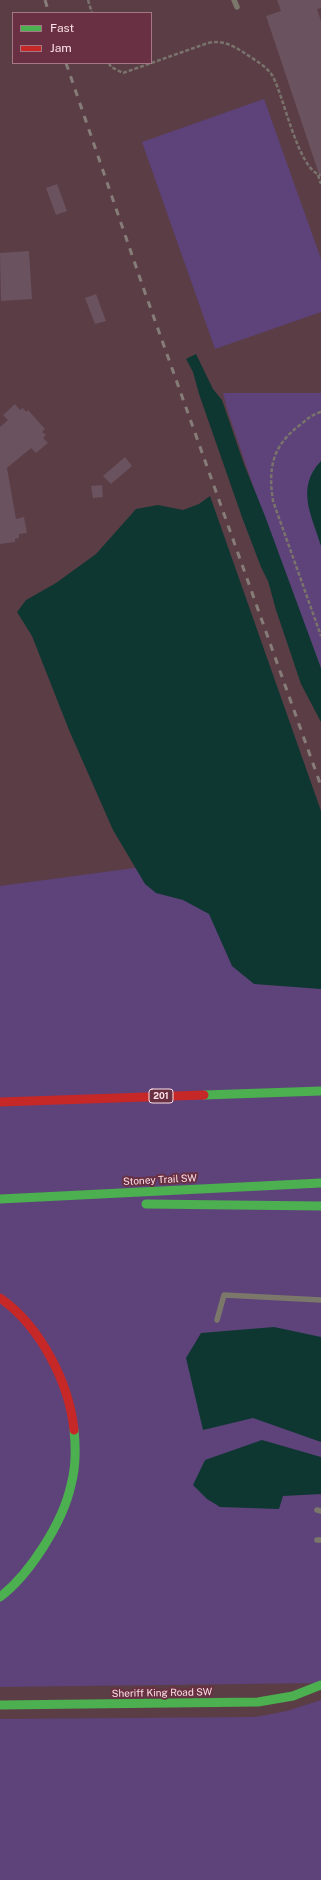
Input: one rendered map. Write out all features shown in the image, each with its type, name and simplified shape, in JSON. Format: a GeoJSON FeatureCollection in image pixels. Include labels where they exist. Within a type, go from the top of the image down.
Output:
{"type":"FeatureCollection","features":[{"type":"Feature","properties":{"kind":"main road","name":"201"},"geometry":{"type":"LineString","coordinates":[[0,1102],[321,1090]]}},
{"type":"Feature","properties":{"kind":"main road","name":"Stoney Trail SW"},"geometry":{"type":"LineString","coordinates":[[0,1199],[321,1183]]}},
{"type":"Feature","properties":{"kind":"main road"},"geometry":{"type":"LineString","coordinates":[[10,1199],[119,1203]]}},
{"type":"Feature","properties":{"kind":"main road"},"geometry":{"type":"LineString","coordinates":[[134,1203],[321,1206]]}},
{"type":"Feature","properties":{"kind":"main road"},"geometry":{"type":"LineString","coordinates":[[0,1298],[31,1328],[52,1359],[65,1392],[75,1426],[75,1458],[73,1479],[58,1521],[34,1562],[19,1581],[0,1597]]}},
{"type":"Feature","properties":{"kind":"main road","name":"Sheriff King Road SW"},"geometry":{"type":"LineString","coordinates":[[0,1705],[258,1702],[293,1696],[321,1685]]}},
{"type":"Feature","properties":{"kind":"lane"},"geometry":{"type":"LineString","coordinates":[[234,0],[237,7]]}},
{"type":"Feature","properties":{"kind":"lane"},"geometry":{"type":"LineString","coordinates":[[217,1320],[224,1295],[321,1300]]}},
{"type":"Feature","properties":{"kind":"path"},"geometry":{"type":"LineString","coordinates":[[88,0],[92,12]]}},
{"type":"Feature","properties":{"kind":"path"},"geometry":{"type":"LineString","coordinates":[[152,63],[208,43],[221,42],[234,46],[263,66],[271,74],[277,85],[301,153],[310,168],[320,175],[321,184]]}},
{"type":"Feature","properties":{"kind":"path"},"geometry":{"type":"LineString","coordinates":[[109,64],[111,68],[123,73],[148,64]]}},
{"type":"Feature","properties":{"kind":"path"},"geometry":{"type":"LineString","coordinates":[[321,412],[314,414],[284,440],[273,460],[270,480],[273,501],[321,636]]}},
{"type":"Feature","properties":{"kind":"shaded area"},"geometry":{"type":"Polygon","coordinates":[[[264,99],[321,259],[321,312],[215,349],[142,142],[264,99]]]}},
{"type":"Feature","properties":{"kind":"shaded area"},"geometry":{"type":"Polygon","coordinates":[[[196,354],[213,389],[222,400],[244,464],[265,516],[321,668],[321,722],[301,684],[276,610],[268,581],[243,520],[199,394],[193,372],[186,359],[196,354]]]}},
{"type":"Feature","properties":{"kind":"shaded area"},"geometry":{"type":"Polygon","coordinates":[[[223,393],[321,393],[321,675],[274,548],[223,393]]]}},
{"type":"Feature","properties":{"kind":"shaded area"},"geometry":{"type":"Polygon","coordinates":[[[321,461],[321,546],[310,513],[307,492],[313,471],[321,461]]]}},
{"type":"Feature","properties":{"kind":"shaded area"},"geometry":{"type":"Polygon","coordinates":[[[210,496],[321,811],[321,989],[254,984],[232,966],[209,914],[183,900],[156,893],[145,884],[113,830],[69,730],[32,636],[17,612],[26,600],[56,583],[96,554],[136,509],[158,505],[183,510],[199,504],[210,496]]]}},
{"type":"Feature","properties":{"kind":"shaded area"},"geometry":{"type":"Polygon","coordinates":[[[321,843],[321,1683],[0,1687],[0,886],[321,843]]]}},
{"type":"Feature","properties":{"kind":"shaded area"},"geometry":{"type":"Polygon","coordinates":[[[274,1327],[321,1337],[321,1442],[253,1418],[203,1430],[186,1358],[201,1333],[274,1327]]]}},
{"type":"Feature","properties":{"kind":"shaded area"},"geometry":{"type":"Polygon","coordinates":[[[262,1440],[321,1457],[321,1494],[283,1496],[279,1509],[220,1507],[207,1499],[193,1485],[205,1460],[262,1440]]]}},
{"type":"Feature","properties":{"kind":"shaded area"},"geometry":{"type":"Polygon","coordinates":[[[321,1700],[321,1880],[0,1880],[0,1719],[255,1717],[287,1711],[321,1700]]]}},
{"type":"Feature","properties":{"kind":"building"},"geometry":{"type":"Polygon","coordinates":[[[277,0],[321,0],[321,8],[317,9],[321,21],[321,173],[319,174],[266,16],[281,11],[277,0]]]}},
{"type":"Feature","properties":{"kind":"building"},"geometry":{"type":"Polygon","coordinates":[[[57,184],[67,211],[56,215],[46,188],[57,184]]]}},
{"type":"Feature","properties":{"kind":"building"},"geometry":{"type":"Polygon","coordinates":[[[29,251],[32,299],[1,301],[0,253],[29,251]]]}},
{"type":"Feature","properties":{"kind":"building"},"geometry":{"type":"Polygon","coordinates":[[[96,294],[106,321],[95,324],[85,298],[96,294]]]}},
{"type":"Feature","properties":{"kind":"building"},"geometry":{"type":"Polygon","coordinates":[[[15,404],[20,410],[23,408],[26,412],[28,410],[45,429],[42,432],[46,435],[43,438],[48,443],[36,453],[31,448],[7,468],[16,519],[24,517],[27,533],[19,534],[19,538],[15,539],[15,542],[0,544],[0,427],[8,420],[3,415],[15,404]]]}},
{"type":"Feature","properties":{"kind":"building"},"geometry":{"type":"Polygon","coordinates":[[[125,457],[132,466],[111,484],[103,476],[125,457]]]}},
{"type":"Feature","properties":{"kind":"building"},"geometry":{"type":"Polygon","coordinates":[[[102,485],[103,497],[93,498],[91,486],[102,485]]]}},
{"type":"Feature","properties":{"kind":"railway"},"geometry":{"type":"LineString","coordinates":[[45,0],[49,12]]}},
{"type":"Feature","properties":{"kind":"railway"},"geometry":{"type":"LineString","coordinates":[[66,64],[143,287],[321,786]]}},
{"type":"Feature","properties":{"kind":"traffic: fast"},"geometry":{"type":"LineString","coordinates":[[204,1095],[321,1091]]}},
{"type":"Feature","properties":{"kind":"traffic: fast"},"geometry":{"type":"LineString","coordinates":[[0,1199],[321,1183]]}},
{"type":"Feature","properties":{"kind":"traffic: fast"},"geometry":{"type":"LineString","coordinates":[[146,1204],[321,1206]]}},
{"type":"Feature","properties":{"kind":"traffic: fast"},"geometry":{"type":"LineString","coordinates":[[0,1597],[23,1575],[34,1561],[61,1515],[71,1485],[75,1465],[74,1430]]}},
{"type":"Feature","properties":{"kind":"traffic: fast"},"geometry":{"type":"LineString","coordinates":[[0,1705],[258,1702],[293,1696],[321,1685]]}},
{"type":"Feature","properties":{"kind":"traffic: jam"},"geometry":{"type":"LineString","coordinates":[[0,1102],[204,1095]]}},
{"type":"Feature","properties":{"kind":"traffic: jam"},"geometry":{"type":"LineString","coordinates":[[0,1298],[28,1324],[40,1339],[50,1356],[66,1393],[74,1430]]}}]}
